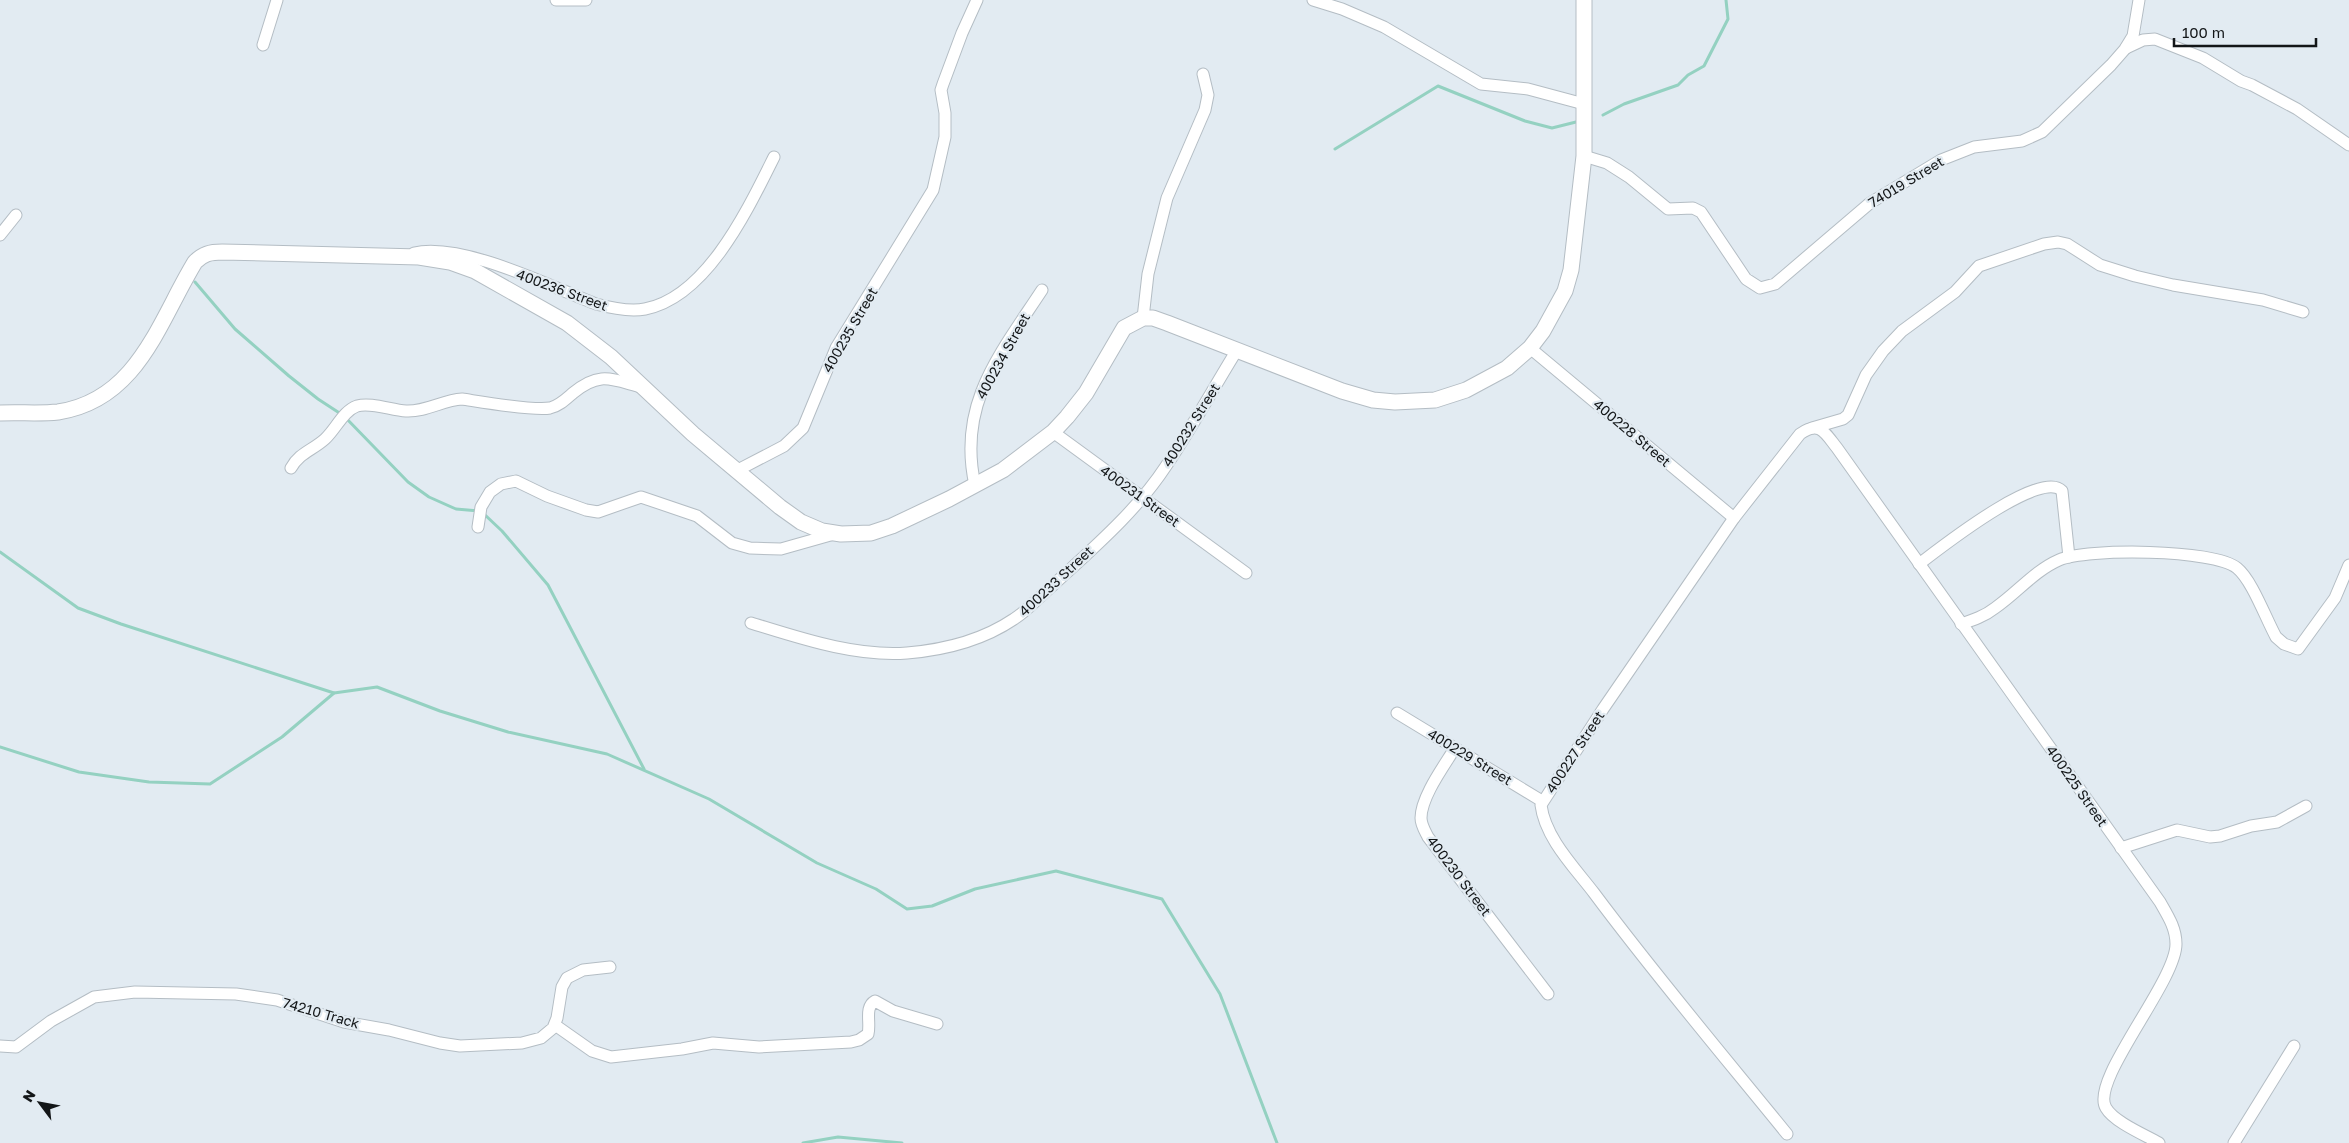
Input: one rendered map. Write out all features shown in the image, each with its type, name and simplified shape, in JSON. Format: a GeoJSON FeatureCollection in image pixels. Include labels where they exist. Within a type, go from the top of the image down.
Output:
{"type":"FeatureCollection","features":[{"type":"Feature","properties":{"kind":"street"},"geometry":{"type":"LineString","coordinates":[[262,45],[277,0]]}},
{"type":"Feature","properties":{"kind":"street"},"geometry":{"type":"LineString","coordinates":[[556,0],[586,0]]}},
{"type":"Feature","properties":{"kind":"street","name":"400235 Street"},"geometry":{"type":"LineString","coordinates":[[736,471],[784,446],[798,435],[803,428],[836,348],[933,190],[945,137],[946,112],[942,90],[943,84],[962,33],[977,0]]}},
{"type":"Feature","properties":{"kind":"street"},"geometry":{"type":"LineString","coordinates":[[1313,0],[1342,9],[1384,27],[1481,84],[1528,89],[1584,104]]}},
{"type":"Feature","properties":{"kind":"street"},"geometry":{"type":"LineString","coordinates":[[0,413],[58,412],[76,408],[92,400],[118,382],[130,371],[153,342],[195,262],[202,256],[212,252],[398,256],[450,262],[475,271],[567,323],[611,356],[736,471],[801,522],[836,533],[854,535],[892,526],[1003,470],[1053,432],[1086,393],[1124,328],[1142,318],[1153,318],[1342,391],[1373,400],[1402,402],[1435,400],[1466,390],[1508,368],[1530,348],[1554,314],[1571,270],[1584,156],[1584,0]]}},
{"type":"Feature","properties":{"kind":"street","name":"74019 Street"},"geometry":{"type":"LineString","coordinates":[[1584,156],[1607,164],[1629,177],[1668,209],[1693,208],[1702,212],[1746,279],[1760,288],[1775,284],[1858,212],[1928,166],[1974,147],[2022,140],[2042,132],[2125,49],[2133,36],[2139,0]]}},
{"type":"Feature","properties":{"kind":"street"},"geometry":{"type":"LineString","coordinates":[[2125,49],[2143,40],[2155,39],[2203,58],[2241,82],[2252,85],[2297,109],[2349,146]]}},
{"type":"Feature","properties":{"kind":"street"},"geometry":{"type":"LineString","coordinates":[[1142,318],[1148,274],[1167,198],[1204,110],[1208,95],[1203,74]]}},
{"type":"Feature","properties":{"kind":"street","name":"400236 Street"},"geometry":{"type":"LineString","coordinates":[[398,256],[420,252],[452,252],[498,266],[596,304],[612,308],[645,309],[668,301],[688,287],[703,273],[738,224],[774,157]]}},
{"type":"Feature","properties":{"kind":"street"},"geometry":{"type":"LineString","coordinates":[[0,235],[16,215]]}},
{"type":"Feature","properties":{"kind":"street"},"geometry":{"type":"LineString","coordinates":[[1812,428],[1843,419],[1848,415],[1866,375],[1883,351],[1902,331],[1955,292],[1979,266],[2044,244],[2058,242],[2067,244],[2100,265],[2136,276],[2173,285],[2263,300],[2303,312]]}},
{"type":"Feature","properties":{"kind":"street","name":"400234 Street"},"geometry":{"type":"LineString","coordinates":[[974,484],[969,447],[973,412],[981,389],[1042,290]]}},
{"type":"Feature","properties":{"kind":"street","name":"400228 Street"},"geometry":{"type":"LineString","coordinates":[[1530,348],[1734,518]]}},
{"type":"Feature","properties":{"kind":"street","name":"400232 Street"},"geometry":{"type":"LineString","coordinates":[[1142,498],[1166,467],[1237,350]]}},
{"type":"Feature","properties":{"kind":"street"},"geometry":{"type":"LineString","coordinates":[[291,468],[300,455],[326,438],[348,412],[359,406],[407,411],[421,410],[462,399],[548,408],[561,402],[585,383],[593,380],[609,379],[646,389]]}},
{"type":"Feature","properties":{"kind":"street","name":"400225 Street"},"geometry":{"type":"LineString","coordinates":[[1812,428],[1824,431],[2160,902],[2173,926],[2176,946],[2164,980],[2105,1087],[2103,1101],[2110,1114],[2159,1143]]}},
{"type":"Feature","properties":{"kind":"street","name":"400227 Street"},"geometry":{"type":"LineString","coordinates":[[1787,1134],[1626,935],[1577,870],[1546,823],[1542,810],[1542,801],[1734,518],[1800,434],[1812,428]]}},
{"type":"Feature","properties":{"kind":"street","name":"400231 Street"},"geometry":{"type":"LineString","coordinates":[[1053,432],[1142,498],[1225,564],[1246,573]]}},
{"type":"Feature","properties":{"kind":"street"},"geometry":{"type":"LineString","coordinates":[[478,527],[480,511],[490,492],[501,484],[516,481],[547,496],[598,512],[617,507],[638,497],[651,500],[697,516],[732,543],[750,548],[781,549],[836,533]]}},
{"type":"Feature","properties":{"kind":"street"},"geometry":{"type":"LineString","coordinates":[[1919,564],[1968,526],[2022,494],[2050,486],[2057,486],[2062,491],[2069,557]]}},
{"type":"Feature","properties":{"kind":"street","name":"400233 Street"},"geometry":{"type":"LineString","coordinates":[[751,623],[815,642],[860,651],[905,654],[944,648],[978,637],[1014,619],[1142,498]]}},
{"type":"Feature","properties":{"kind":"street"},"geometry":{"type":"LineString","coordinates":[[1961,624],[1994,610],[2040,571],[2058,560],[2108,553],[2152,553],[2222,560],[2239,569],[2276,637],[2284,644],[2295,649],[2301,646],[2335,598],[2349,565]]}},
{"type":"Feature","properties":{"kind":"street","name":"400229 Street"},"geometry":{"type":"LineString","coordinates":[[1397,713],[1542,801]]}},
{"type":"Feature","properties":{"kind":"street","name":"400230 Street"},"geometry":{"type":"LineString","coordinates":[[1455,748],[1423,806],[1421,819],[1423,827],[1428,837],[1548,994]]}},
{"type":"Feature","properties":{"kind":"street"},"geometry":{"type":"LineString","coordinates":[[2121,848],[2177,830],[2210,837],[2220,836],[2251,826],[2277,822],[2306,806]]}},
{"type":"Feature","properties":{"kind":"street"},"geometry":{"type":"LineString","coordinates":[[610,967],[582,970],[567,978],[562,987],[555,1025],[592,1051],[610,1057],[682,1049],[713,1043],[759,1047],[851,1042],[859,1040],[868,1034],[868,1010],[875,1001],[893,1011],[937,1024]]}},
{"type":"Feature","properties":{"kind":"street","name":"74210 Track"},"geometry":{"type":"LineString","coordinates":[[0,1046],[16,1047],[51,1021],[94,997],[135,992],[236,994],[277,1000],[344,1022],[460,1046],[535,1040],[548,1034],[555,1025]]}},
{"type":"Feature","properties":{"kind":"street"},"geometry":{"type":"LineString","coordinates":[[2234,1143],[2294,1046]]}},
{"type":"Feature","properties":{"kind":"waterway"},"geometry":{"type":"LineString","coordinates":[[1603,115],[1624,104],[1678,85],[1688,75],[1704,66],[1728,19],[1726,0]]}},
{"type":"Feature","properties":{"kind":"waterway"},"geometry":{"type":"LineString","coordinates":[[1335,149],[1438,86],[1525,121],[1552,128],[1580,121]]}},
{"type":"Feature","properties":{"kind":"waterway"},"geometry":{"type":"LineString","coordinates":[[195,282],[235,329],[289,376],[318,399],[344,416],[408,482],[429,497],[456,509],[479,511]]}},
{"type":"Feature","properties":{"kind":"waterway"},"geometry":{"type":"LineString","coordinates":[[484,514],[502,531],[548,585],[644,769]]}},
{"type":"Feature","properties":{"kind":"waterway"},"geometry":{"type":"LineString","coordinates":[[0,552],[78,608],[121,624],[334,693]]}},
{"type":"Feature","properties":{"kind":"waterway"},"geometry":{"type":"LineString","coordinates":[[0,747],[79,772],[149,782],[210,784],[282,737],[334,693],[377,687],[440,711],[508,732],[607,754],[709,799],[817,863],[876,889],[907,909],[932,906],[975,889],[1056,871],[1162,899],[1220,994],[1277,1143]]}},
{"type":"Feature","properties":{"kind":"waterway"},"geometry":{"type":"LineString","coordinates":[[803,1143],[838,1137],[902,1143]]}}]}
